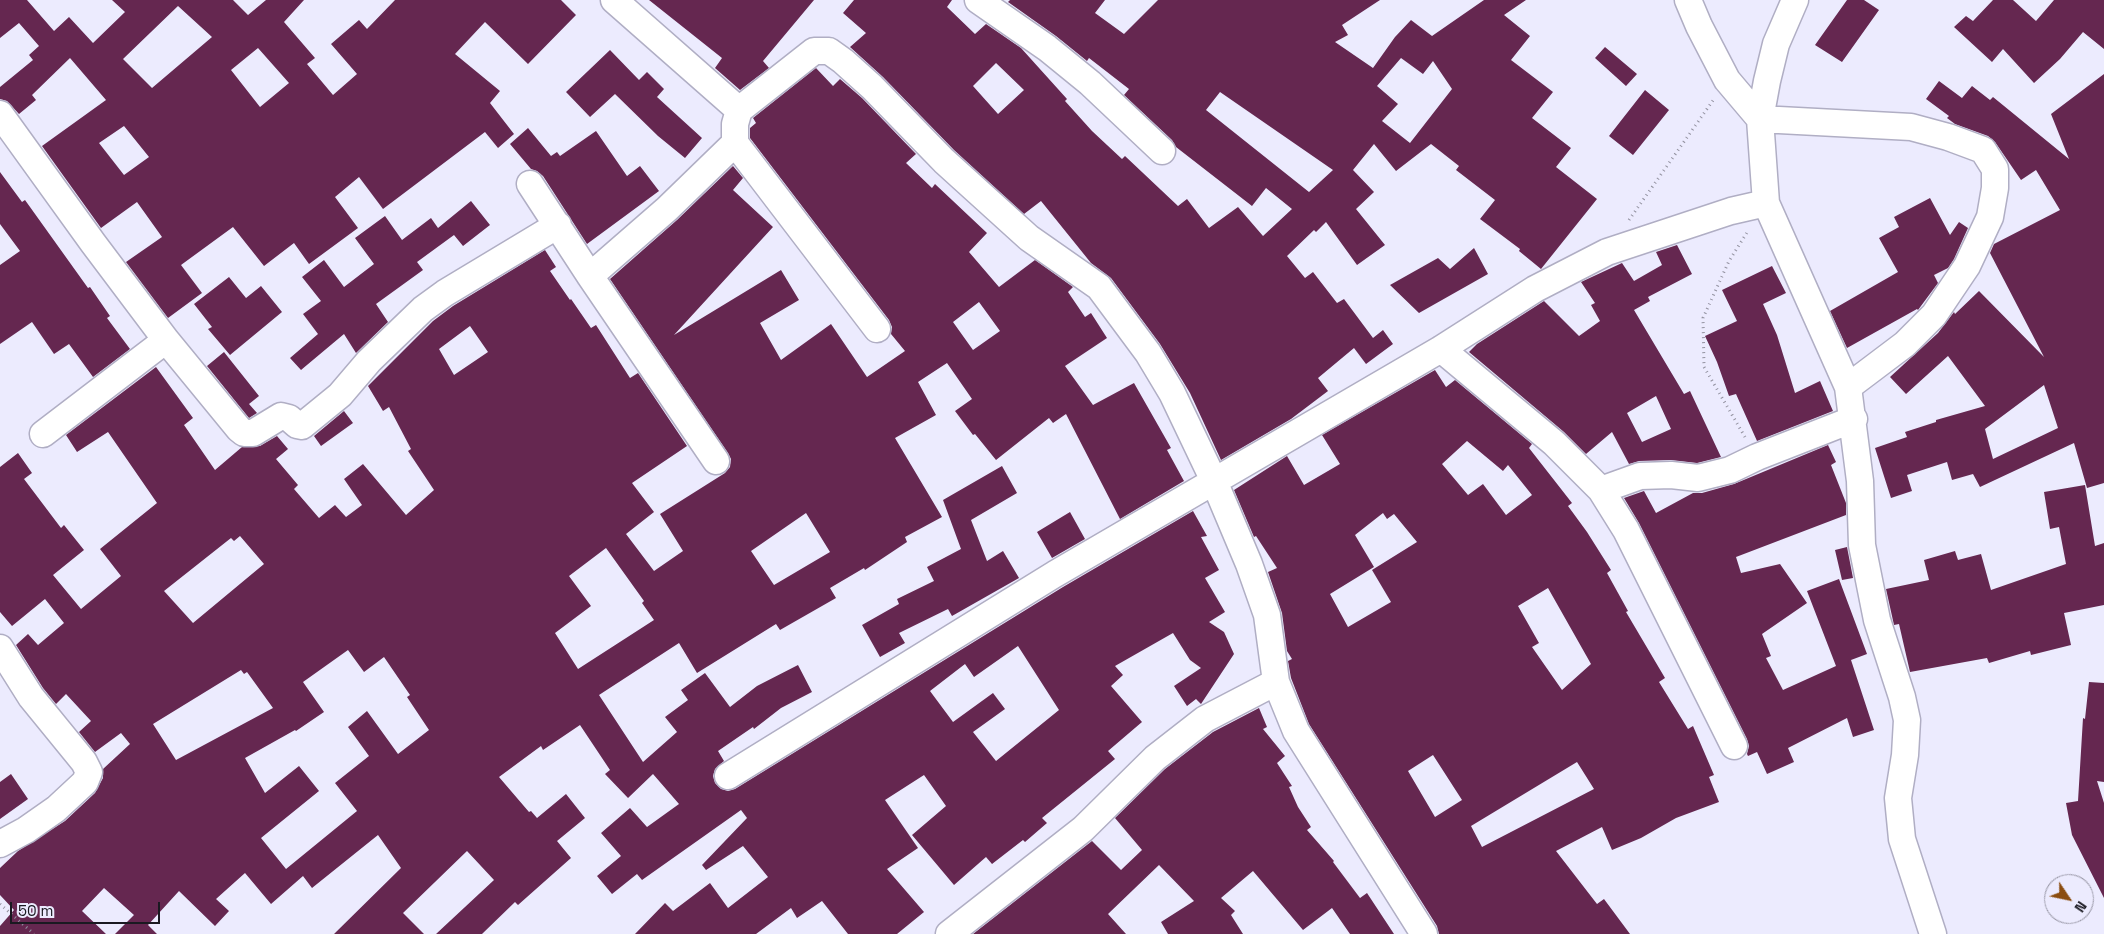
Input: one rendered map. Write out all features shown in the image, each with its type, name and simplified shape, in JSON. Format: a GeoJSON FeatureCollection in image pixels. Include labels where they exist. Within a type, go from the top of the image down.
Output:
{"type":"FeatureCollection","features":[{"type":"Feature","properties":{"kind":"street"},"geometry":{"type":"LineString","coordinates":[[614,0],[739,110]]}},
{"type":"Feature","properties":{"kind":"street"},"geometry":{"type":"LineString","coordinates":[[978,0],[1047,48],[1090,82],[1162,151]]}},
{"type":"Feature","properties":{"kind":"street"},"geometry":{"type":"LineString","coordinates":[[1688,0],[1699,26],[1727,80],[1760,120],[1911,127],[1948,137],[1983,150],[1995,169],[1995,188],[1990,216],[1967,266],[1934,315],[1905,344],[1848,387]]}},
{"type":"Feature","properties":{"kind":"street"},"geometry":{"type":"LineString","coordinates":[[1795,0],[1776,44],[1760,120],[1766,203],[1848,387],[1854,420],[1860,481],[1862,545],[1877,620],[1902,697],[1907,720],[1905,756],[1898,798],[1902,839],[1933,934]]}},
{"type":"Feature","properties":{"kind":"street"},"geometry":{"type":"LineString","coordinates":[[877,329],[735,143],[735,124],[739,110],[814,51],[829,51],[844,61],[944,161],[1029,238],[1099,287],[1121,314],[1172,393],[1214,481],[1249,564],[1267,615],[1276,682],[1296,731],[1424,934]]}},
{"type":"Feature","properties":{"kind":"street"},"geometry":{"type":"LineString","coordinates":[[0,114],[166,340],[244,433],[254,433],[281,416],[302,426],[340,396],[369,361],[422,309],[445,293],[558,225]]}},
{"type":"Feature","properties":{"kind":"street"},"geometry":{"type":"LineString","coordinates":[[590,276],[667,209],[735,143]]}},
{"type":"Feature","properties":{"kind":"street"},"geometry":{"type":"LineString","coordinates":[[530,184],[716,461]]}},
{"type":"Feature","properties":{"kind":"street"},"geometry":{"type":"LineString","coordinates":[[728,776],[1055,574],[1441,349],[1535,289],[1607,252],[1730,211],[1766,203]]}},
{"type":"Feature","properties":{"kind":"street"},"geometry":{"type":"LineString","coordinates":[[43,434],[166,340]]}},
{"type":"Feature","properties":{"kind":"street"},"geometry":{"type":"LineString","coordinates":[[1441,349],[1554,443],[1601,490],[1626,530],[1734,746]]}},
{"type":"Feature","properties":{"kind":"street"},"geometry":{"type":"LineString","coordinates":[[1601,490],[1640,476],[1671,475],[1698,478],[1730,470],[1757,457],[1854,420]]}},
{"type":"Feature","properties":{"kind":"street"},"geometry":{"type":"LineString","coordinates":[[0,648],[31,697],[84,762],[89,772],[85,782],[56,809],[26,830],[0,844]]}},
{"type":"Feature","properties":{"kind":"street"},"geometry":{"type":"LineString","coordinates":[[949,934],[1083,829],[1155,758],[1205,718],[1276,682]]}},
{"type":"Feature","properties":{"kind":"path"},"geometry":{"type":"LineString","coordinates":[[1607,252],[1727,80]]}},
{"type":"Feature","properties":{"kind":"path"},"geometry":{"type":"LineString","coordinates":[[1757,457],[1704,368],[1703,318],[1729,261],[1766,203]]}},
{"type":"Feature","properties":{"kind":"path"},"geometry":{"type":"LineString","coordinates":[[0,904],[34,934]]}},
{"type":"Feature","properties":{"kind":"building"},"geometry":{"type":"Polygon","coordinates":[[[0,0],[27,0],[54,31],[69,17],[93,43],[125,12],[112,0],[233,0],[248,15],[266,0],[304,0],[284,22],[315,58],[307,64],[333,95],[357,74],[331,44],[359,20],[367,29],[395,0],[561,0],[576,15],[528,64],[485,22],[455,54],[500,91],[490,103],[514,134],[498,148],[485,132],[383,209],[359,177],[335,197],[358,228],[309,264],[294,243],[264,266],[233,227],[181,265],[202,293],[168,318],[126,262],[162,237],[137,202],[101,228],[42,146],[106,100],[70,58],[32,95],[36,100],[19,114],[7,101],[0,99],[0,87],[33,60],[29,55],[39,46],[19,23],[0,38],[0,0]],[[178,6],[123,59],[152,88],[212,37],[178,6]],[[258,48],[231,70],[260,107],[289,83],[258,48]],[[124,126],[99,143],[124,175],[149,157],[124,126]]]}},
{"type":"Feature","properties":{"kind":"building"},"geometry":{"type":"Polygon","coordinates":[[[649,0],[814,0],[763,61],[769,68],[740,90],[715,68],[722,58],[649,0]]]}},
{"type":"Feature","properties":{"kind":"building"},"geometry":{"type":"Polygon","coordinates":[[[854,0],[952,0],[947,7],[975,34],[986,24],[1021,48],[1067,99],[1065,101],[1092,131],[1122,159],[1125,156],[1178,206],[1187,199],[1209,228],[1238,207],[1263,236],[1292,209],[1266,188],[1252,206],[1176,147],[1172,140],[1124,95],[1129,89],[1089,58],[1087,61],[1008,2],[1010,0],[1105,0],[1095,13],[1124,34],[1158,0],[1380,0],[1342,25],[1348,35],[1335,42],[1373,68],[1395,37],[1411,20],[1432,36],[1484,0],[1526,0],[1504,15],[1530,36],[1511,60],[1553,92],[1532,118],[1571,148],[1556,167],[1597,199],[1541,269],[1519,251],[1520,249],[1480,219],[1495,200],[1456,170],[1459,166],[1431,144],[1396,171],[1374,144],[1353,170],[1374,192],[1356,209],[1385,245],[1357,265],[1326,222],[1316,232],[1314,230],[1287,256],[1305,278],[1313,272],[1337,303],[1344,299],[1373,338],[1383,330],[1393,344],[1366,364],[1354,348],[1318,378],[1328,391],[1291,419],[1221,460],[1190,393],[1160,344],[1111,278],[1091,263],[1041,201],[1024,214],[954,150],[883,77],[850,47],[866,33],[843,13],[854,0]],[[1401,58],[1377,86],[1398,104],[1382,121],[1410,143],[1452,89],[1433,61],[1423,74],[1401,58]],[[996,63],[973,86],[998,114],[1024,90],[996,63]],[[1220,92],[1206,110],[1309,192],[1333,170],[1220,92]]]}},
{"type":"Feature","properties":{"kind":"building"},"geometry":{"type":"Polygon","coordinates":[[[1847,0],[1864,0],[1879,10],[1842,62],[1815,45],[1847,0]]]}},
{"type":"Feature","properties":{"kind":"building"},"geometry":{"type":"Polygon","coordinates":[[[1993,0],[2013,0],[2036,21],[2054,0],[2104,0],[2104,49],[2083,32],[2060,59],[2034,83],[2003,49],[1992,62],[1954,27],[1966,16],[1973,21],[1993,0]]]}},
{"type":"Feature","properties":{"kind":"building"},"geometry":{"type":"Polygon","coordinates":[[[1605,47],[1637,74],[1626,86],[1595,58],[1605,47]]]}},
{"type":"Feature","properties":{"kind":"building"},"geometry":{"type":"Polygon","coordinates":[[[610,50],[639,80],[647,72],[664,89],[657,97],[702,138],[685,158],[658,136],[615,94],[590,117],[566,92],[610,50]]]}},
{"type":"Feature","properties":{"kind":"building"},"geometry":{"type":"Polygon","coordinates":[[[816,68],[833,86],[840,79],[862,98],[916,154],[906,163],[932,188],[935,184],[987,233],[969,252],[999,287],[1035,260],[1073,287],[1068,292],[1085,317],[1091,313],[1107,338],[1065,366],[1093,405],[1134,383],[1171,448],[1167,450],[1184,481],[1120,519],[1066,414],[1053,423],[1049,418],[996,460],[975,434],[973,435],[955,411],[972,399],[947,363],[918,382],[936,415],[895,438],[942,517],[905,537],[907,542],[865,570],[864,568],[830,588],[836,598],[780,630],[776,624],[697,673],[679,643],[599,695],[643,762],[677,732],[665,717],[688,700],[681,690],[705,673],[730,707],[757,686],[798,665],[812,692],[781,708],[754,729],[753,727],[718,751],[724,761],[715,769],[713,776],[715,783],[721,789],[728,791],[735,789],[1063,587],[1193,511],[1207,536],[1201,537],[1219,570],[1205,578],[1225,612],[1209,622],[1224,632],[1234,654],[1201,704],[1196,699],[1187,706],[1174,686],[1201,668],[1190,660],[1173,633],[1115,666],[1123,675],[1111,686],[1142,722],[1108,751],[1115,759],[1042,818],[1047,823],[1025,842],[1023,840],[992,864],[986,857],[954,885],[912,835],[946,806],[924,775],[885,800],[918,848],[887,869],[924,912],[897,934],[848,934],[822,901],[797,918],[791,908],[756,934],[635,934],[665,903],[673,911],[710,883],[728,908],[768,877],[743,846],[706,870],[702,865],[747,818],[741,810],[642,880],[637,874],[612,894],[597,876],[621,856],[601,833],[630,808],[647,827],[679,804],[653,774],[628,798],[605,774],[610,770],[580,725],[543,750],[541,746],[499,777],[529,812],[531,811],[537,818],[566,794],[585,818],[557,841],[571,858],[518,905],[515,902],[482,934],[436,934],[494,880],[467,851],[403,913],[424,934],[334,934],[401,868],[378,835],[312,888],[303,876],[271,904],[245,873],[216,899],[229,911],[215,926],[179,891],[148,925],[157,934],[115,934],[134,915],[104,888],[82,911],[106,934],[0,934],[0,926],[14,910],[0,895],[0,868],[18,851],[65,821],[95,793],[103,778],[103,769],[130,744],[121,733],[95,752],[79,732],[91,721],[66,694],[56,704],[43,688],[16,645],[28,634],[38,645],[64,623],[45,599],[12,626],[0,612],[0,467],[18,453],[32,473],[24,479],[61,528],[64,525],[84,550],[53,575],[81,609],[121,576],[100,549],[157,503],[108,432],[77,452],[66,435],[156,367],[193,418],[184,425],[215,470],[242,447],[260,446],[277,436],[288,449],[276,459],[298,485],[294,489],[319,518],[335,505],[346,517],[362,505],[344,479],[363,464],[406,515],[434,490],[408,451],[411,449],[389,407],[383,411],[368,386],[433,321],[453,306],[545,250],[556,267],[550,271],[570,300],[591,328],[596,325],[630,378],[638,373],[687,446],[632,483],[654,512],[626,534],[654,571],[683,551],[660,514],[725,473],[730,467],[731,459],[610,279],[677,220],[733,166],[743,178],[733,190],[773,227],[674,335],[781,270],[799,300],[760,323],[781,360],[831,324],[867,377],[905,351],[891,334],[892,327],[889,320],[750,138],[750,128],[756,123],[753,118],[816,68]],[[979,302],[953,322],[973,350],[1000,331],[979,302]],[[470,326],[439,349],[454,375],[488,352],[470,326]],[[806,513],[751,551],[774,585],[830,552],[806,513]],[[240,536],[234,541],[231,538],[164,591],[193,623],[264,564],[240,536]],[[606,548],[569,576],[591,606],[555,633],[578,669],[654,620],[642,603],[644,601],[606,548]],[[1018,646],[974,677],[965,664],[930,691],[953,722],[993,693],[1005,709],[973,732],[996,761],[1059,710],[1018,646]],[[348,650],[303,682],[324,712],[296,731],[245,758],[265,793],[299,766],[319,791],[261,838],[286,869],[357,811],[335,783],[369,756],[348,727],[367,711],[398,754],[429,730],[407,697],[410,695],[384,657],[364,672],[348,650]],[[241,670],[153,724],[176,760],[273,708],[247,672],[244,674],[241,670]]]}},
{"type":"Feature","properties":{"kind":"building"},"geometry":{"type":"Polygon","coordinates":[[[2104,74],[2104,483],[2087,488],[2074,443],[1980,487],[1973,474],[1952,480],[1947,462],[1907,475],[1912,491],[1891,498],[1875,448],[1907,437],[1905,432],[1936,422],[1936,420],[1985,406],[1948,356],[1906,394],[1890,377],[1938,333],[1954,312],[1955,314],[1979,291],[2044,357],[1990,253],[1994,244],[2060,210],[2036,170],[2021,180],[1995,142],[1988,136],[1955,124],[1947,118],[1949,116],[1926,99],[1939,81],[1962,98],[1972,86],[1990,100],[1993,97],[2069,159],[2051,114],[2104,74]],[[2044,385],[1985,429],[1993,459],[2058,428],[2044,385]]]}},
{"type":"Feature","properties":{"kind":"building"},"geometry":{"type":"Polygon","coordinates":[[[1645,90],[1669,110],[1633,155],[1609,136],[1645,90]]]}},
{"type":"Feature","properties":{"kind":"building"},"geometry":{"type":"Polygon","coordinates":[[[528,128],[551,156],[557,152],[560,156],[596,131],[627,176],[640,166],[659,191],[587,244],[543,176],[531,169],[510,144],[528,128]]]}},
{"type":"Feature","properties":{"kind":"building"},"geometry":{"type":"Polygon","coordinates":[[[0,172],[22,202],[25,200],[88,288],[90,287],[110,316],[107,318],[130,349],[93,377],[69,344],[54,354],[32,322],[0,344],[0,265],[20,251],[0,224],[0,172]]]}},
{"type":"Feature","properties":{"kind":"building"},"geometry":{"type":"Polygon","coordinates":[[[1930,198],[1950,235],[1959,222],[1968,228],[1954,259],[1948,268],[1934,275],[1938,283],[1918,310],[1847,348],[1830,311],[1898,272],[1879,238],[1899,227],[1894,217],[1930,198]]]}},
{"type":"Feature","properties":{"kind":"building"},"geometry":{"type":"Polygon","coordinates":[[[471,201],[490,225],[463,246],[454,235],[417,262],[423,270],[376,304],[388,322],[356,353],[344,334],[301,370],[290,358],[318,334],[303,314],[321,301],[302,277],[324,260],[344,287],[374,264],[355,238],[385,216],[402,240],[431,218],[438,228],[471,201]]]}},
{"type":"Feature","properties":{"kind":"building"},"geometry":{"type":"Polygon","coordinates":[[[1677,245],[1692,274],[1648,297],[1650,301],[1634,310],[1684,394],[1690,391],[1721,457],[1697,463],[1671,460],[1639,461],[1629,464],[1612,432],[1586,454],[1564,432],[1469,352],[1477,344],[1544,301],[1579,336],[1600,321],[1591,305],[1595,303],[1581,282],[1622,263],[1634,281],[1662,265],[1656,252],[1677,245]],[[1656,396],[1627,413],[1642,442],[1671,429],[1656,396]]]}},
{"type":"Feature","properties":{"kind":"building"},"geometry":{"type":"Polygon","coordinates":[[[1474,248],[1488,274],[1419,313],[1390,285],[1438,258],[1450,269],[1474,248]]]}},
{"type":"Feature","properties":{"kind":"building"},"geometry":{"type":"Polygon","coordinates":[[[1772,266],[1786,293],[1763,304],[1777,335],[1795,393],[1820,381],[1833,411],[1757,441],[1736,394],[1729,396],[1705,336],[1737,321],[1722,290],[1772,266]]]}},
{"type":"Feature","properties":{"kind":"building"},"geometry":{"type":"Polygon","coordinates":[[[229,277],[246,298],[261,286],[282,312],[230,355],[208,329],[212,327],[194,304],[229,277]]]}},
{"type":"Feature","properties":{"kind":"building"},"geometry":{"type":"Polygon","coordinates":[[[224,352],[259,396],[249,404],[257,413],[249,418],[207,366],[224,352]]]}},
{"type":"Feature","properties":{"kind":"building"},"geometry":{"type":"Polygon","coordinates":[[[1435,370],[1446,387],[1455,380],[1532,444],[1529,448],[1572,503],[1568,506],[1611,570],[1607,573],[1628,611],[1626,612],[1665,678],[1659,682],[1688,729],[1693,726],[1714,775],[1709,777],[1719,802],[1676,818],[1641,838],[1612,850],[1602,827],[1556,851],[1597,904],[1604,899],[1630,934],[1439,934],[1437,926],[1309,724],[1291,678],[1288,661],[1292,659],[1287,651],[1282,613],[1268,572],[1277,568],[1256,536],[1254,537],[1234,490],[1287,456],[1304,485],[1340,464],[1322,435],[1435,370]],[[1467,441],[1442,464],[1468,495],[1483,484],[1506,515],[1532,495],[1508,465],[1503,471],[1467,441]],[[1383,513],[1355,535],[1374,567],[1330,594],[1348,627],[1391,602],[1372,570],[1417,542],[1394,514],[1387,519],[1383,513]],[[1548,588],[1518,606],[1539,643],[1532,647],[1562,690],[1591,664],[1548,588]],[[1433,755],[1408,771],[1435,817],[1462,800],[1433,755]],[[1577,762],[1471,826],[1482,847],[1594,789],[1577,762]]]}},
{"type":"Feature","properties":{"kind":"building"},"geometry":{"type":"Polygon","coordinates":[[[344,411],[353,423],[321,446],[314,436],[344,411]]]}},
{"type":"Feature","properties":{"kind":"building"},"geometry":{"type":"Polygon","coordinates":[[[1828,445],[1836,462],[1831,465],[1846,503],[1846,515],[1736,557],[1741,573],[1780,564],[1807,603],[1762,634],[1771,656],[1766,658],[1783,690],[1836,666],[1807,591],[1839,579],[1867,654],[1851,660],[1874,730],[1853,737],[1847,718],[1788,748],[1794,762],[1767,774],[1757,752],[1748,756],[1749,746],[1747,739],[1639,523],[1624,498],[1644,491],[1656,513],[1693,493],[1702,493],[1734,484],[1828,445]]]}},
{"type":"Feature","properties":{"kind":"building"},"geometry":{"type":"Polygon","coordinates":[[[1002,466],[1017,493],[971,520],[987,561],[1003,551],[1019,578],[952,616],[948,609],[899,633],[905,643],[880,657],[862,625],[899,604],[897,599],[934,581],[927,567],[961,549],[943,500],[1002,466]]]}},
{"type":"Feature","properties":{"kind":"building"},"geometry":{"type":"Polygon","coordinates":[[[2085,485],[2095,546],[2104,543],[2104,605],[2064,613],[2071,645],[2031,655],[2030,651],[1989,663],[1987,658],[1910,672],[1899,624],[1894,625],[1886,589],[1929,580],[1924,560],[1955,551],[1958,560],[1981,554],[1991,590],[2066,564],[2059,527],[2050,529],[2044,492],[2085,485]]]}},
{"type":"Feature","properties":{"kind":"building"},"geometry":{"type":"Polygon","coordinates":[[[1070,512],[1085,539],[1052,558],[1037,532],[1070,512]]]}},
{"type":"Feature","properties":{"kind":"building"},"geometry":{"type":"Polygon","coordinates":[[[1847,547],[1853,578],[1842,580],[1835,550],[1847,547]]]}},
{"type":"Feature","properties":{"kind":"building"},"geometry":{"type":"Polygon","coordinates":[[[2089,682],[2104,683],[2104,782],[2097,781],[2104,803],[2104,898],[2094,878],[2094,874],[2092,874],[2072,835],[2066,803],[2078,801],[2083,718],[2085,719],[2089,682]]]}},
{"type":"Feature","properties":{"kind":"building"},"geometry":{"type":"Polygon","coordinates":[[[1259,708],[1267,727],[1263,729],[1285,756],[1277,763],[1292,786],[1289,787],[1298,807],[1311,827],[1307,830],[1334,861],[1360,898],[1367,893],[1394,934],[1350,934],[1332,908],[1303,930],[1253,871],[1221,898],[1235,911],[1231,915],[1243,934],[1168,934],[1161,922],[1194,901],[1159,865],[1108,914],[1126,934],[973,934],[1092,841],[1121,870],[1142,850],[1115,818],[1165,769],[1213,732],[1259,708]]]}},
{"type":"Feature","properties":{"kind":"building"},"geometry":{"type":"Polygon","coordinates":[[[11,774],[28,799],[0,819],[0,782],[11,774]]]}}]}
